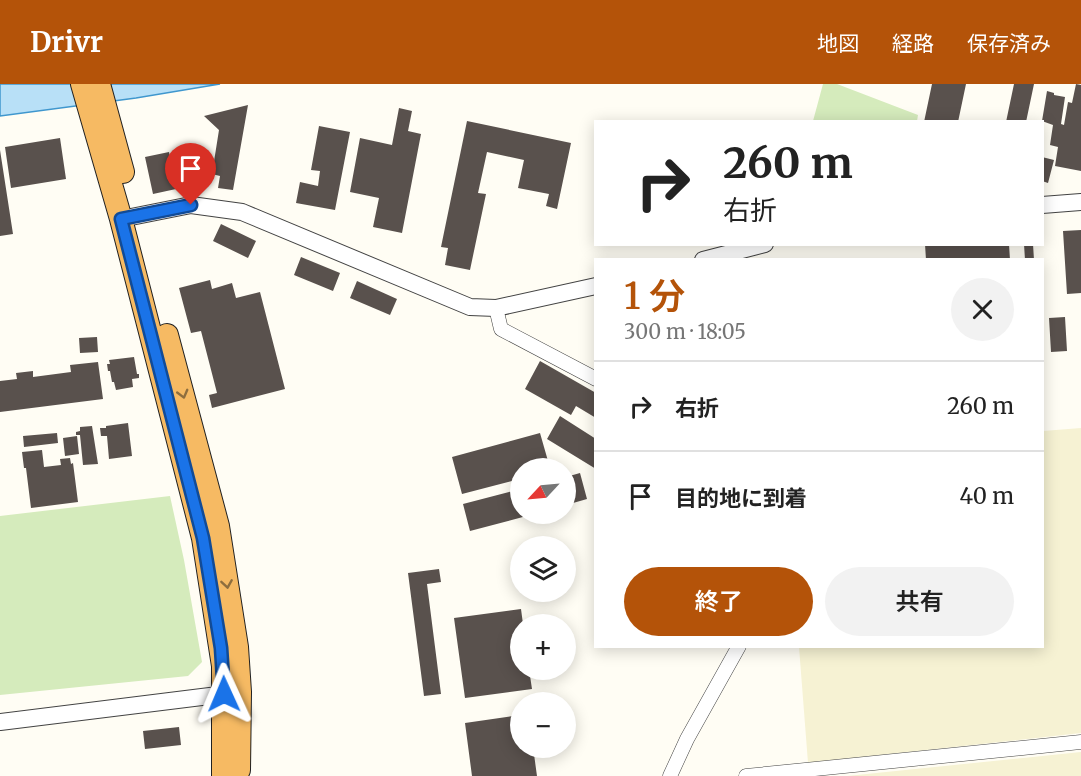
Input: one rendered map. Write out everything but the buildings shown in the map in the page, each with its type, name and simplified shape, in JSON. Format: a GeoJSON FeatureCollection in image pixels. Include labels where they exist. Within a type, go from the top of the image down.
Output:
{"type":"FeatureCollection","features":[{"type":"Feature","properties":{"kind":"highway"},"geometry":{"type":"LineString","coordinates":[[82,84],[98,112],[218,526],[237,647],[224,776]]}},
{"type":"Feature","properties":{"kind":"highway"},"geometry":{"type":"LineString","coordinates":[[98,112],[99,84]]}},
{"type":"Feature","properties":{"kind":"highway"},"geometry":{"type":"LineString","coordinates":[[232,693],[239,776]]}},
{"type":"Feature","properties":{"kind":"street"},"geometry":{"type":"LineString","coordinates":[[1044,205],[1081,202]]}},
{"type":"Feature","properties":{"kind":"street"},"geometry":{"type":"LineString","coordinates":[[128,218],[191,205],[242,212],[470,308],[496,308],[594,286]]}},
{"type":"Feature","properties":{"kind":"street"},"geometry":{"type":"LineString","coordinates":[[711,258],[757,246]]}},
{"type":"Feature","properties":{"kind":"street"},"geometry":{"type":"LineString","coordinates":[[496,308],[501,329],[594,378]]}},
{"type":"Feature","properties":{"kind":"street"},"geometry":{"type":"LineString","coordinates":[[670,776],[687,739],[738,648]]}},
{"type":"Feature","properties":{"kind":"street"},"geometry":{"type":"LineString","coordinates":[[0,722],[232,693]]}},
{"type":"Feature","properties":{"kind":"street"},"geometry":{"type":"LineString","coordinates":[[746,776],[1081,742]]}},
{"type":"Feature","properties":{"kind":"shaded area"},"geometry":{"type":"Polygon","coordinates":[[[1081,428],[1081,733],[808,763],[799,648],[1044,648],[1044,431],[1081,428]]]}},
{"type":"Feature","properties":{"kind":"shaded area"},"geometry":{"type":"Polygon","coordinates":[[[1081,752],[1081,776],[847,776],[1081,752]]]}},
{"type":"Feature","properties":{"kind":"green space"},"geometry":{"type":"Polygon","coordinates":[[[823,84],[837,84],[918,115],[917,120],[813,120],[823,84]]]}},
{"type":"Feature","properties":{"kind":"green space"},"geometry":{"type":"Polygon","coordinates":[[[170,496],[202,662],[188,676],[0,695],[0,516],[170,496]]]}},
{"type":"Feature","properties":{"kind":"water"},"geometry":{"type":"Polygon","coordinates":[[[0,84],[220,84],[0,116],[0,84]]]}},
{"type":"Feature","properties":{"kind":"route"},"geometry":{"type":"LineString","coordinates":[[191,205],[121,219],[203,538],[221,648],[224,694]]}}]}
